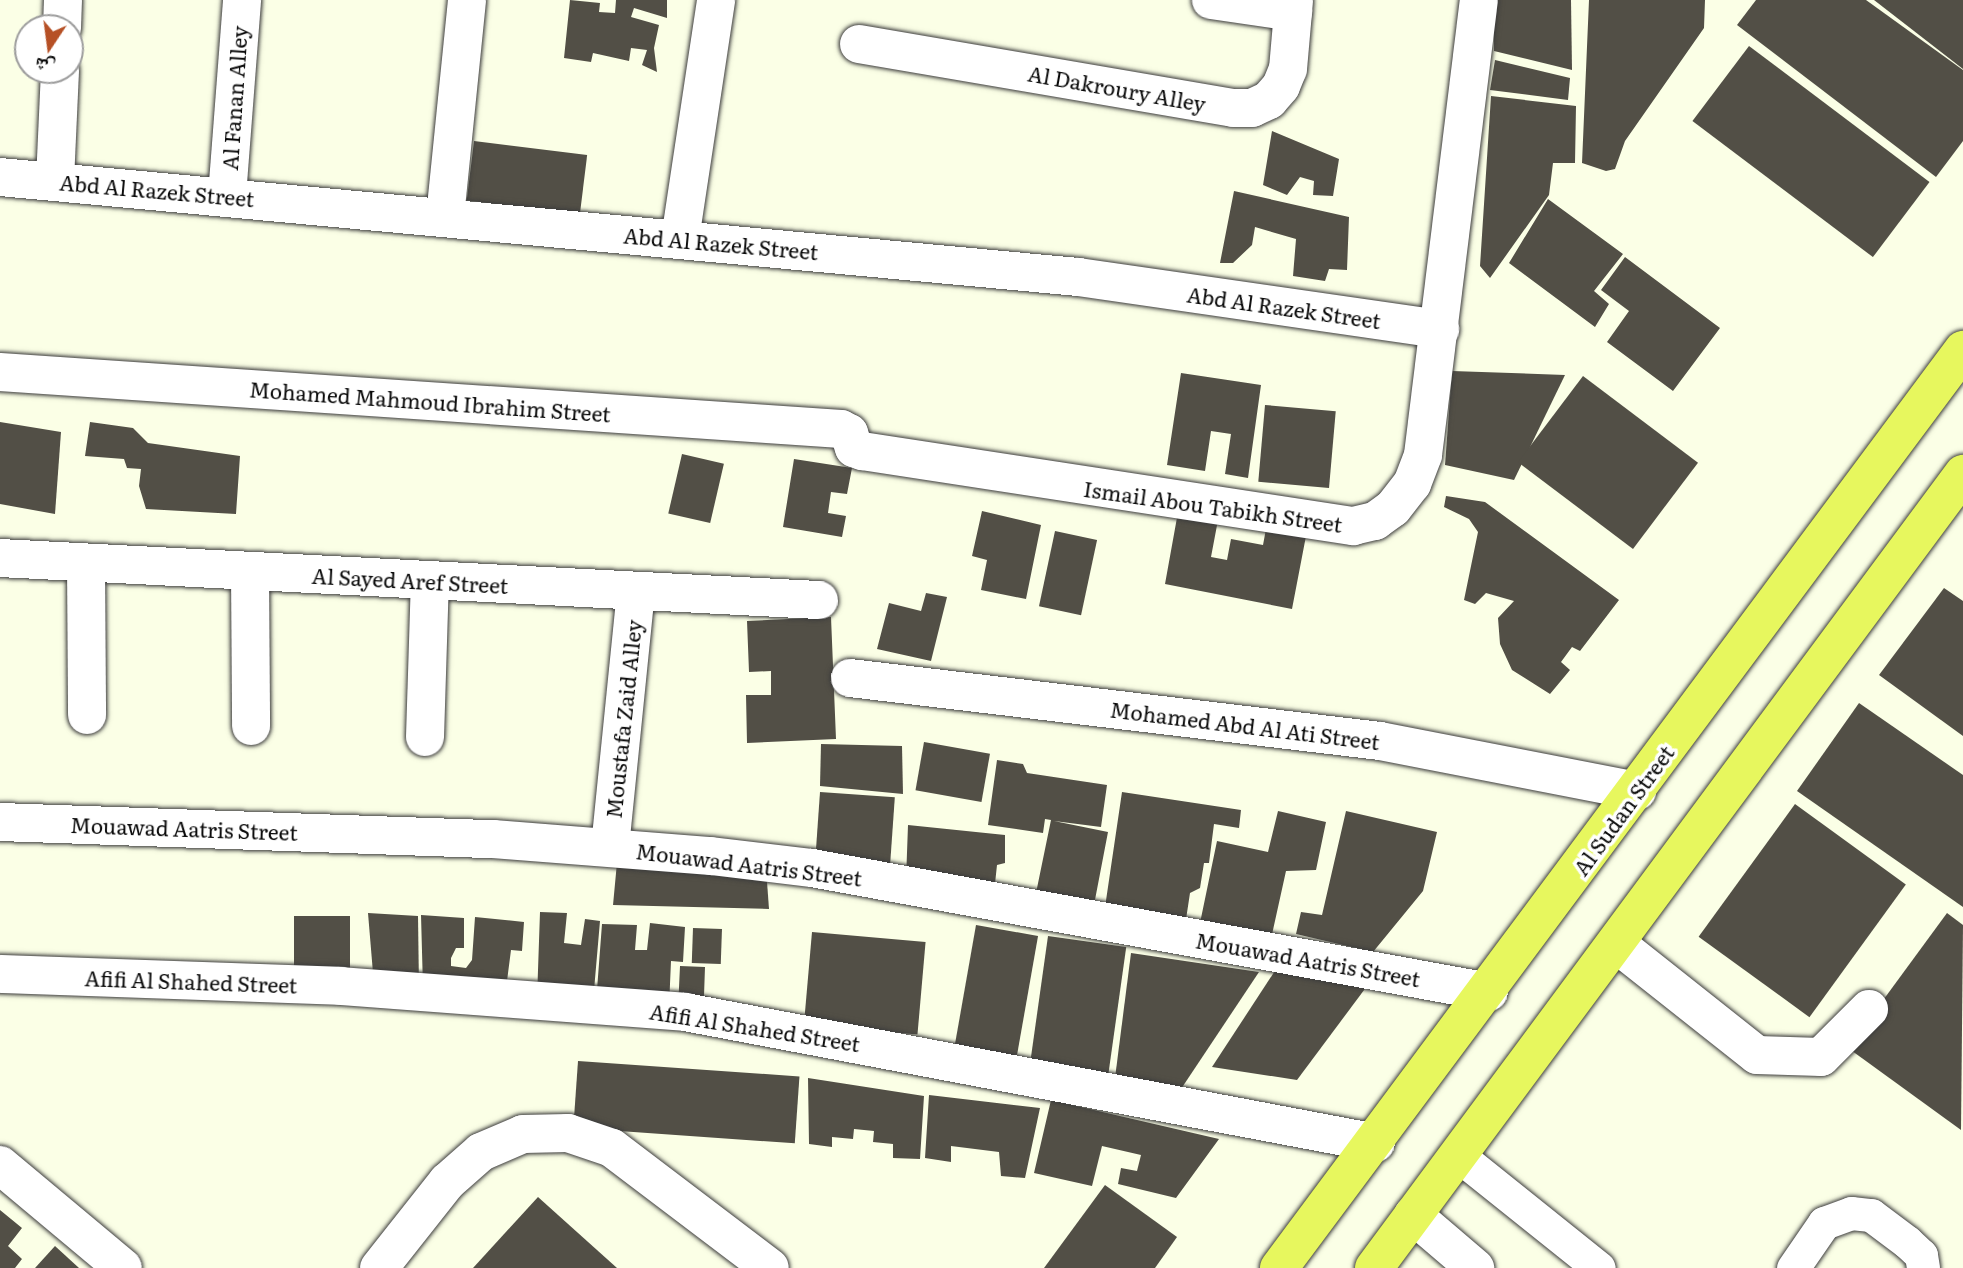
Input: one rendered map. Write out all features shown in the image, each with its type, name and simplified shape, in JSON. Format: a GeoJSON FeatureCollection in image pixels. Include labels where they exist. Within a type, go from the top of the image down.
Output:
{"type":"FeatureCollection","features":[{"type":"Feature","properties":{"kind":"main road","name":"Al Sudan Street"},"geometry":{"type":"LineString","coordinates":[[1279,1268],[1489,992],[1963,350]]}},
{"type":"Feature","properties":{"kind":"main road"},"geometry":{"type":"LineString","coordinates":[[1374,1268],[1618,945],[1963,474]]}},
{"type":"Feature","properties":{"kind":"street","name":"Al Fanan Alley"},"geometry":{"type":"LineString","coordinates":[[227,196],[242,0]]}},
{"type":"Feature","properties":{"kind":"street"},"geometry":{"type":"LineString","coordinates":[[445,217],[467,0]]}},
{"type":"Feature","properties":{"kind":"street"},"geometry":{"type":"LineString","coordinates":[[680,239],[716,0]]}},
{"type":"Feature","properties":{"kind":"street"},"geometry":{"type":"LineString","coordinates":[[1211,0],[1294,6]]}},
{"type":"Feature","properties":{"kind":"street","name":"Ismail Abou Tabikh Street"},"geometry":{"type":"LineString","coordinates":[[850,443],[862,451],[890,456],[1353,526],[1375,521],[1393,508],[1412,484],[1423,454],[1479,0]]}},
{"type":"Feature","properties":{"kind":"street","name":"Al Dakroury Alley"},"geometry":{"type":"LineString","coordinates":[[859,44],[1233,108],[1252,108],[1269,100],[1281,86],[1288,69],[1294,6]]}},
{"type":"Feature","properties":{"kind":"street"},"geometry":{"type":"LineString","coordinates":[[55,181],[59,84]]}},
{"type":"Feature","properties":{"kind":"street","name":"Abd Al Razek Street"},"geometry":{"type":"LineString","coordinates":[[0,177],[1078,277],[1440,329]]}},
{"type":"Feature","properties":{"kind":"street","name":"Mohamed Mahmoud Ibrahim Street"},"geometry":{"type":"LineString","coordinates":[[0,372],[841,429],[849,433],[850,443]]}},
{"type":"Feature","properties":{"kind":"street","name":"Al Sayed Aref Street"},"geometry":{"type":"LineString","coordinates":[[0,558],[819,600]]}},
{"type":"Feature","properties":{"kind":"street"},"geometry":{"type":"LineString","coordinates":[[86,563],[87,715]]}},
{"type":"Feature","properties":{"kind":"street"},"geometry":{"type":"LineString","coordinates":[[250,571],[251,726]]}},
{"type":"Feature","properties":{"kind":"street"},"geometry":{"type":"LineString","coordinates":[[425,737],[430,581]]}},
{"type":"Feature","properties":{"kind":"street","name":"Moustafa Zaid Alley"},"geometry":{"type":"LineString","coordinates":[[610,847],[636,591]]}},
{"type":"Feature","properties":{"kind":"street","name":"Mohamed Abd Al Ati Street"},"geometry":{"type":"LineString","coordinates":[[850,678],[1380,740],[1637,791]]}},
{"type":"Feature","properties":{"kind":"street","name":"Mouawad Aatris Street"},"geometry":{"type":"LineString","coordinates":[[0,822],[610,847],[812,868],[1489,992]]}},
{"type":"Feature","properties":{"kind":"street"},"geometry":{"type":"LineString","coordinates":[[1618,945],[1757,1055],[1821,1057],[1868,1009]]}},
{"type":"Feature","properties":{"kind":"street","name":"Afifi Al Shahed Street"},"geometry":{"type":"LineString","coordinates":[[0,974],[341,986],[685,1012],[1376,1143]]}},
{"type":"Feature","properties":{"kind":"street"},"geometry":{"type":"LineString","coordinates":[[379,1268],[447,1182],[481,1152],[523,1134],[568,1133],[612,1148],[770,1268]]}},
{"type":"Feature","properties":{"kind":"street"},"geometry":{"type":"LineString","coordinates":[[0,1165],[123,1268]]}},
{"type":"Feature","properties":{"kind":"street"},"geometry":{"type":"LineString","coordinates":[[1413,1215],[1475,1268]]}},
{"type":"Feature","properties":{"kind":"lane"},"geometry":{"type":"LineString","coordinates":[[1460,1156],[1599,1268]]}},
{"type":"Feature","properties":{"kind":"lane"},"geometry":{"type":"LineString","coordinates":[[1793,1268],[1824,1223],[1851,1213],[1871,1215],[1907,1242],[1921,1255],[1923,1268]]}},
{"type":"Feature","properties":{"kind":"building"},"geometry":{"type":"Polygon","coordinates":[[[570,0],[600,3],[599,12],[615,13],[616,0],[667,0],[667,18],[634,8],[631,17],[659,25],[654,48],[657,72],[642,65],[647,50],[631,48],[629,61],[593,53],[591,62],[564,58],[570,0]]]}},
{"type":"Feature","properties":{"kind":"building"},"geometry":{"type":"Polygon","coordinates":[[[1494,0],[1571,0],[1572,70],[1494,51],[1494,0]]]}},
{"type":"Feature","properties":{"kind":"building"},"geometry":{"type":"Polygon","coordinates":[[[1589,0],[1705,0],[1704,28],[1625,141],[1615,169],[1606,171],[1582,163],[1589,0]]]}},
{"type":"Feature","properties":{"kind":"building"},"geometry":{"type":"Polygon","coordinates":[[[1756,0],[1866,0],[1963,70],[1963,141],[1936,177],[1737,25],[1756,0]]]}},
{"type":"Feature","properties":{"kind":"building"},"geometry":{"type":"Polygon","coordinates":[[[1874,0],[1963,0],[1963,69],[1874,0]]]}},
{"type":"Feature","properties":{"kind":"building"},"geometry":{"type":"Polygon","coordinates":[[[1749,46],[1929,182],[1873,257],[1692,121],[1749,46]]]}},
{"type":"Feature","properties":{"kind":"building"},"geometry":{"type":"Polygon","coordinates":[[[1495,60],[1570,78],[1568,100],[1490,90],[1495,60]]]}},
{"type":"Feature","properties":{"kind":"building"},"geometry":{"type":"Polygon","coordinates":[[[1491,96],[1576,106],[1575,163],[1553,163],[1549,195],[1490,278],[1480,266],[1491,96]]]}},
{"type":"Feature","properties":{"kind":"building"},"geometry":{"type":"Polygon","coordinates":[[[1272,131],[1339,159],[1333,196],[1313,195],[1314,181],[1300,177],[1287,195],[1263,185],[1272,131]]]}},
{"type":"Feature","properties":{"kind":"building"},"geometry":{"type":"Polygon","coordinates":[[[474,141],[587,155],[580,214],[467,201],[474,141]]]}},
{"type":"Feature","properties":{"kind":"building"},"geometry":{"type":"Polygon","coordinates":[[[1234,191],[1349,217],[1347,270],[1329,269],[1325,281],[1293,276],[1296,239],[1255,227],[1252,245],[1233,263],[1220,263],[1234,191]]]}},
{"type":"Feature","properties":{"kind":"building"},"geometry":{"type":"Polygon","coordinates":[[[1548,199],[1623,254],[1594,291],[1609,304],[1595,327],[1509,263],[1548,199]]]}},
{"type":"Feature","properties":{"kind":"building"},"geometry":{"type":"Polygon","coordinates":[[[1625,257],[1720,328],[1673,391],[1607,342],[1629,311],[1601,290],[1625,257]]]}},
{"type":"Feature","properties":{"kind":"building"},"geometry":{"type":"Polygon","coordinates":[[[1452,371],[1565,375],[1514,480],[1445,465],[1452,371]]]}},
{"type":"Feature","properties":{"kind":"building"},"geometry":{"type":"Polygon","coordinates":[[[1181,373],[1261,385],[1248,478],[1225,474],[1231,434],[1211,431],[1205,471],[1167,465],[1181,373]]]}},
{"type":"Feature","properties":{"kind":"building"},"geometry":{"type":"Polygon","coordinates":[[[1583,376],[1698,463],[1633,549],[1518,462],[1583,376]]]}},
{"type":"Feature","properties":{"kind":"building"},"geometry":{"type":"Polygon","coordinates":[[[1265,405],[1336,411],[1329,488],[1258,482],[1265,405]]]}},
{"type":"Feature","properties":{"kind":"building"},"geometry":{"type":"Polygon","coordinates":[[[0,422],[61,432],[55,514],[0,504],[0,422]]]}},
{"type":"Feature","properties":{"kind":"building"},"geometry":{"type":"Polygon","coordinates":[[[90,422],[133,428],[148,443],[240,456],[236,514],[146,509],[139,486],[141,469],[127,468],[124,459],[85,456],[90,422]]]}},
{"type":"Feature","properties":{"kind":"building"},"geometry":{"type":"Polygon","coordinates":[[[682,454],[724,464],[710,523],[668,513],[682,454]]]}},
{"type":"Feature","properties":{"kind":"building"},"geometry":{"type":"Polygon","coordinates":[[[794,459],[852,468],[847,494],[831,492],[828,513],[846,516],[842,537],[783,527],[794,459]]]}},
{"type":"Feature","properties":{"kind":"building"},"geometry":{"type":"Polygon","coordinates":[[[1446,496],[1485,502],[1619,600],[1580,651],[1572,647],[1561,662],[1570,670],[1550,694],[1512,670],[1500,644],[1498,618],[1514,601],[1486,593],[1475,604],[1464,600],[1478,532],[1469,519],[1444,507],[1446,496]]]}},
{"type":"Feature","properties":{"kind":"building"},"geometry":{"type":"Polygon","coordinates":[[[982,511],[1041,525],[1026,599],[981,590],[987,560],[972,556],[982,511]]]}},
{"type":"Feature","properties":{"kind":"building"},"geometry":{"type":"Polygon","coordinates":[[[1178,512],[1218,520],[1211,557],[1227,560],[1231,539],[1263,545],[1266,529],[1306,536],[1292,609],[1165,584],[1178,512]]]}},
{"type":"Feature","properties":{"kind":"building"},"geometry":{"type":"Polygon","coordinates":[[[1055,531],[1097,540],[1081,615],[1039,606],[1055,531]]]}},
{"type":"Feature","properties":{"kind":"building"},"geometry":{"type":"Polygon","coordinates":[[[1944,588],[1963,601],[1963,736],[1879,675],[1944,588]]]}},
{"type":"Feature","properties":{"kind":"building"},"geometry":{"type":"Polygon","coordinates":[[[926,593],[947,597],[931,661],[877,649],[889,603],[921,611],[926,593]]]}},
{"type":"Feature","properties":{"kind":"building"},"geometry":{"type":"Polygon","coordinates":[[[831,617],[836,739],[747,743],[746,695],[771,695],[771,671],[749,672],[747,621],[831,617]]]}},
{"type":"Feature","properties":{"kind":"building"},"geometry":{"type":"Polygon","coordinates":[[[1859,703],[1963,775],[1963,907],[1797,791],[1859,703]]]}},
{"type":"Feature","properties":{"kind":"building"},"geometry":{"type":"Polygon","coordinates":[[[924,742],[990,754],[981,802],[915,790],[924,742]]]}},
{"type":"Feature","properties":{"kind":"building"},"geometry":{"type":"Polygon","coordinates":[[[821,744],[902,746],[903,794],[820,786],[821,744]]]}},
{"type":"Feature","properties":{"kind":"building"},"geometry":{"type":"Polygon","coordinates":[[[997,760],[1023,764],[1027,773],[1107,785],[1101,827],[1054,821],[1108,832],[1094,905],[1036,893],[1051,820],[1045,819],[1043,833],[988,825],[997,760]]]}},
{"type":"Feature","properties":{"kind":"building"},"geometry":{"type":"Polygon","coordinates":[[[820,792],[895,797],[890,871],[815,866],[820,792]]]}},
{"type":"Feature","properties":{"kind":"building"},"geometry":{"type":"Polygon","coordinates":[[[1122,792],[1241,810],[1239,828],[1214,824],[1209,863],[1204,863],[1200,888],[1190,893],[1185,926],[1104,914],[1122,792]]]}},
{"type":"Feature","properties":{"kind":"building"},"geometry":{"type":"Polygon","coordinates":[[[1795,804],[1906,885],[1809,1017],[1699,937],[1795,804]]]}},
{"type":"Feature","properties":{"kind":"building"},"geometry":{"type":"Polygon","coordinates":[[[1278,811],[1326,822],[1316,870],[1286,871],[1271,939],[1200,923],[1217,841],[1268,852],[1278,811]]]}},
{"type":"Feature","properties":{"kind":"building"},"geometry":{"type":"Polygon","coordinates":[[[1346,811],[1437,832],[1423,891],[1373,952],[1296,934],[1301,912],[1322,915],[1346,811]]]}},
{"type":"Feature","properties":{"kind":"building"},"geometry":{"type":"Polygon","coordinates":[[[908,825],[1005,835],[1005,863],[997,865],[994,893],[906,880],[908,825]]]}},
{"type":"Feature","properties":{"kind":"building"},"geometry":{"type":"Polygon","coordinates":[[[618,852],[766,868],[769,909],[613,905],[618,852]]]}},
{"type":"Feature","properties":{"kind":"building"},"geometry":{"type":"Polygon","coordinates":[[[540,912],[567,913],[564,943],[581,945],[585,919],[600,921],[593,1002],[537,999],[540,912]]]}},
{"type":"Feature","properties":{"kind":"building"},"geometry":{"type":"Polygon","coordinates":[[[368,913],[418,916],[419,989],[374,985],[368,913]]]}},
{"type":"Feature","properties":{"kind":"building"},"geometry":{"type":"Polygon","coordinates":[[[1947,913],[1963,925],[1961,1130],[1848,1048],[1947,913]]]}},
{"type":"Feature","properties":{"kind":"building"},"geometry":{"type":"Polygon","coordinates":[[[421,915],[464,918],[464,948],[456,948],[451,958],[451,966],[466,968],[472,960],[475,917],[524,922],[522,951],[511,950],[507,981],[423,988],[421,915]]]}},
{"type":"Feature","properties":{"kind":"building"},"geometry":{"type":"Polygon","coordinates":[[[294,916],[350,916],[350,981],[294,981],[294,916]]]}},
{"type":"Feature","properties":{"kind":"building"},"geometry":{"type":"Polygon","coordinates":[[[650,923],[685,927],[683,962],[671,961],[669,1007],[596,1003],[602,924],[637,925],[635,950],[647,950],[650,923]]]}},
{"type":"Feature","properties":{"kind":"building"},"geometry":{"type":"Polygon","coordinates":[[[976,925],[1038,936],[1017,1058],[954,1047],[976,925]]]}},
{"type":"Feature","properties":{"kind":"building"},"geometry":{"type":"Polygon","coordinates":[[[693,928],[722,929],[721,964],[692,963],[693,928]]]}},
{"type":"Feature","properties":{"kind":"building"},"geometry":{"type":"Polygon","coordinates":[[[812,932],[926,942],[917,1035],[804,1025],[812,932]]]}},
{"type":"Feature","properties":{"kind":"building"},"geometry":{"type":"Polygon","coordinates":[[[1048,936],[1126,947],[1108,1075],[1030,1064],[1048,936]]]}},
{"type":"Feature","properties":{"kind":"building"},"geometry":{"type":"Polygon","coordinates":[[[1131,953],[1259,972],[1181,1089],[1115,1078],[1131,953]]]}},
{"type":"Feature","properties":{"kind":"building"},"geometry":{"type":"Polygon","coordinates":[[[1284,957],[1376,974],[1297,1080],[1212,1067],[1284,957]]]}},
{"type":"Feature","properties":{"kind":"building"},"geometry":{"type":"Polygon","coordinates":[[[680,966],[705,967],[704,996],[714,998],[713,1014],[678,1009],[680,966]]]}},
{"type":"Feature","properties":{"kind":"building"},"geometry":{"type":"Polygon","coordinates":[[[578,1061],[799,1076],[795,1143],[573,1128],[578,1061]]]}},
{"type":"Feature","properties":{"kind":"building"},"geometry":{"type":"Polygon","coordinates":[[[808,1078],[924,1096],[920,1159],[893,1158],[893,1144],[873,1142],[874,1131],[854,1129],[853,1139],[832,1137],[832,1147],[809,1144],[808,1078]]]}},
{"type":"Feature","properties":{"kind":"building"},"geometry":{"type":"Polygon","coordinates":[[[929,1095],[1040,1108],[1025,1178],[1001,1176],[999,1152],[951,1146],[951,1162],[925,1158],[929,1095]]]}},
{"type":"Feature","properties":{"kind":"building"},"geometry":{"type":"Polygon","coordinates":[[[1051,1100],[1219,1139],[1176,1198],[1118,1184],[1121,1168],[1137,1171],[1141,1155],[1102,1146],[1092,1186],[1034,1173],[1051,1100]]]}},
{"type":"Feature","properties":{"kind":"building"},"geometry":{"type":"Polygon","coordinates":[[[1105,1185],[1177,1237],[1155,1268],[1044,1268],[1105,1185]]]}},
{"type":"Feature","properties":{"kind":"building"},"geometry":{"type":"Polygon","coordinates":[[[538,1197],[617,1268],[473,1268],[538,1197]]]}},
{"type":"Feature","properties":{"kind":"building"},"geometry":{"type":"Polygon","coordinates":[[[0,1210],[22,1228],[8,1246],[22,1259],[15,1268],[0,1268],[0,1210]]]}},
{"type":"Feature","properties":{"kind":"building"},"geometry":{"type":"Polygon","coordinates":[[[55,1246],[79,1268],[35,1268],[55,1246]]]}}]}
